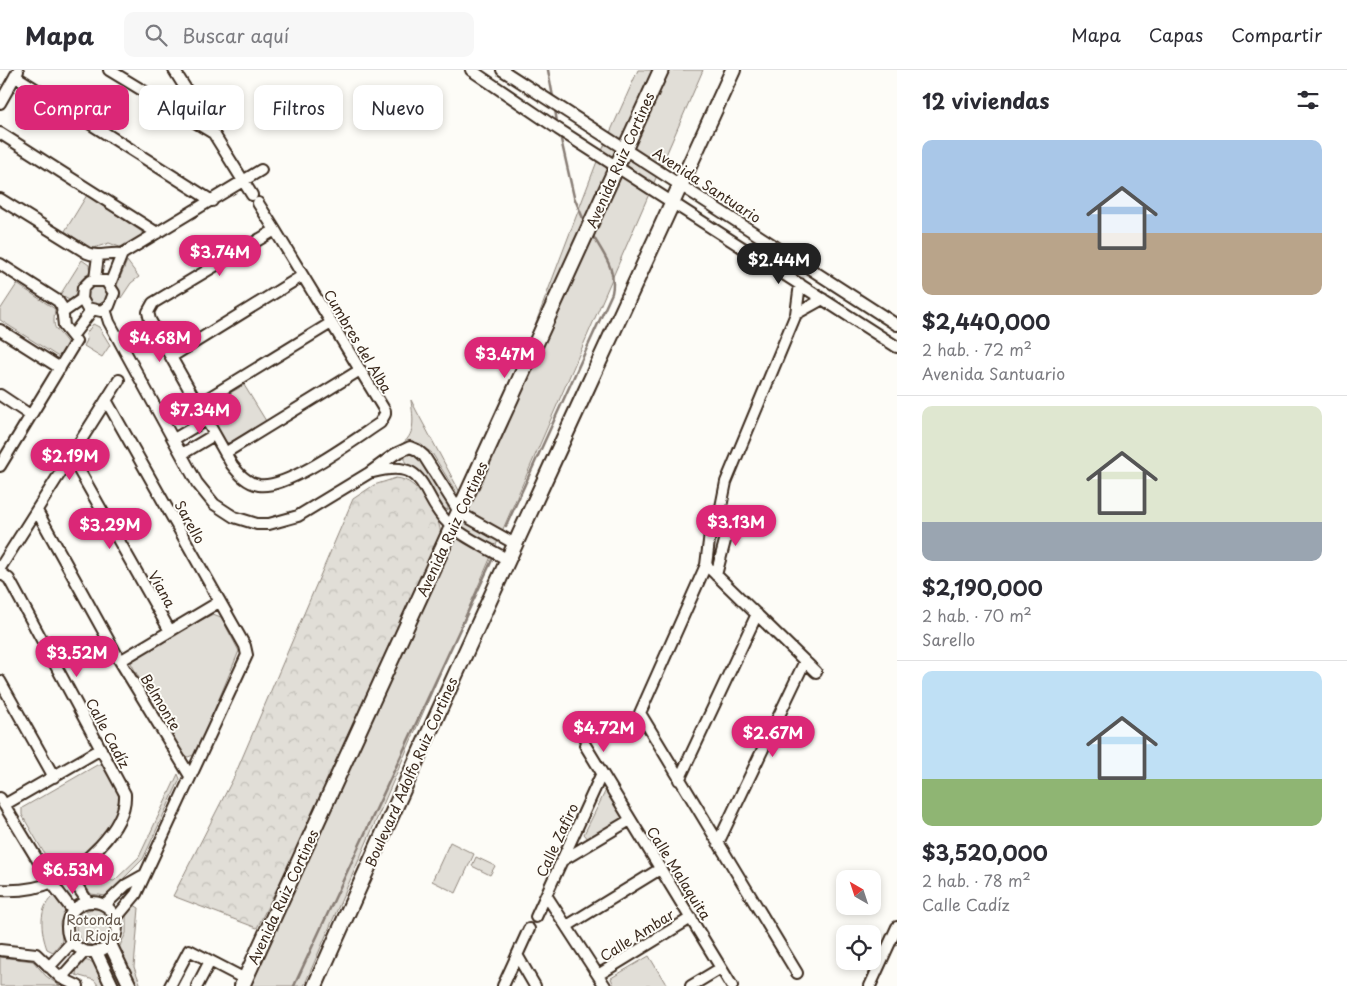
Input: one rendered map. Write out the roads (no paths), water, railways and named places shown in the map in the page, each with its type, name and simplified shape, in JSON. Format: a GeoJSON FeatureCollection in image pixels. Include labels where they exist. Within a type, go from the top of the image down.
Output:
{"type":"FeatureCollection","features":[{"type":"Feature","properties":{"kind":"main road","name":"Avenida Ruiz Cortines"},"geometry":{"type":"LineString","coordinates":[[243,982],[460,513],[661,70]]}},
{"type":"Feature","properties":{"kind":"main road"},"geometry":{"type":"LineString","coordinates":[[508,560],[614,327],[674,203],[733,70]]}},
{"type":"Feature","properties":{"kind":"main road","name":"Boulevard Adolfo Ruiz Cortines"},"geometry":{"type":"LineString","coordinates":[[315,986],[508,560]]}},
{"type":"Feature","properties":{"kind":"street"},"geometry":{"type":"LineString","coordinates":[[109,70],[214,134]]}},
{"type":"Feature","properties":{"kind":"street","name":"Cumbres del Alba"},"geometry":{"type":"LineString","coordinates":[[174,70],[275,230],[385,411],[383,421],[294,477],[271,485],[251,483],[237,472],[197,405],[150,320],[148,312],[151,305],[275,230]]}},
{"type":"Feature","properties":{"kind":"street"},"geometry":{"type":"LineString","coordinates":[[471,70],[897,346]]}},
{"type":"Feature","properties":{"kind":"street","name":"Avenida Santuario"},"geometry":{"type":"LineString","coordinates":[[502,70],[682,184],[897,325]]}},
{"type":"Feature","properties":{"kind":"street"},"geometry":{"type":"LineString","coordinates":[[0,103],[17,73],[212,200]]}},
{"type":"Feature","properties":{"kind":"street"},"geometry":{"type":"LineString","coordinates":[[0,133],[157,233]]}},
{"type":"Feature","properties":{"kind":"street"},"geometry":{"type":"LineString","coordinates":[[261,170],[122,254],[110,284],[114,298],[106,309],[109,322],[197,482],[214,504],[234,517],[256,524],[283,522],[298,516],[369,473],[401,450],[414,448],[430,464],[460,513],[515,544]]}},
{"type":"Feature","properties":{"kind":"street"},"geometry":{"type":"LineString","coordinates":[[0,199],[87,253],[98,256],[107,252],[122,254]]}},
{"type":"Feature","properties":{"kind":"street"},"geometry":{"type":"LineString","coordinates":[[95,279],[98,256]]}},
{"type":"Feature","properties":{"kind":"street"},"geometry":{"type":"LineString","coordinates":[[0,264],[58,301],[64,326],[73,335],[75,342],[1,464]]}},
{"type":"Feature","properties":{"kind":"street"},"geometry":{"type":"LineString","coordinates":[[171,357],[302,276]]}},
{"type":"Feature","properties":{"kind":"street"},"geometry":{"type":"LineString","coordinates":[[62,313],[82,299],[86,284],[95,279],[101,279],[110,284]]}},
{"type":"Feature","properties":{"kind":"street"},"geometry":{"type":"LineString","coordinates":[[797,973],[641,716],[640,708],[706,565],[710,533],[718,522],[726,482],[796,314],[800,284]]}},
{"type":"Feature","properties":{"kind":"street"},"geometry":{"type":"LineString","coordinates":[[82,299],[92,310]]}},
{"type":"Feature","properties":{"kind":"street"},"geometry":{"type":"LineString","coordinates":[[796,314],[822,299]]}},
{"type":"Feature","properties":{"kind":"street"},"geometry":{"type":"LineString","coordinates":[[73,335],[92,310],[106,309]]}},
{"type":"Feature","properties":{"kind":"street"},"geometry":{"type":"LineString","coordinates":[[877,334],[886,318]]}},
{"type":"Feature","properties":{"kind":"street"},"geometry":{"type":"LineString","coordinates":[[197,405],[331,323]]}},
{"type":"Feature","properties":{"kind":"street"},"geometry":{"type":"LineString","coordinates":[[0,330],[60,368]]}},
{"type":"Feature","properties":{"kind":"street"},"geometry":{"type":"LineString","coordinates":[[225,453],[360,370]]}},
{"type":"Feature","properties":{"kind":"street"},"geometry":{"type":"LineString","coordinates":[[0,568],[119,380]]}},
{"type":"Feature","properties":{"kind":"street"},"geometry":{"type":"LineString","coordinates":[[0,395],[30,415]]}},
{"type":"Feature","properties":{"kind":"street","name":"Sarello"},"geometry":{"type":"LineString","coordinates":[[106,400],[245,646],[246,659],[190,776]]}},
{"type":"Feature","properties":{"kind":"street"},"geometry":{"type":"LineString","coordinates":[[174,440],[206,420]]}},
{"type":"Feature","properties":{"kind":"street"},"geometry":{"type":"LineString","coordinates":[[182,454],[214,434]]}},
{"type":"Feature","properties":{"kind":"street","name":"Viana"},"geometry":{"type":"LineString","coordinates":[[71,456],[170,631]]}},
{"type":"Feature","properties":{"kind":"street"},"geometry":{"type":"LineString","coordinates":[[369,473],[395,469],[415,475],[426,487],[441,516],[453,527],[508,560]]}},
{"type":"Feature","properties":{"kind":"street","name":"Belmonte"},"geometry":{"type":"LineString","coordinates":[[37,511],[120,661],[190,776]]}},
{"type":"Feature","properties":{"kind":"street"},"geometry":{"type":"LineString","coordinates":[[716,575],[726,537],[718,522]]}},
{"type":"Feature","properties":{"kind":"street"},"geometry":{"type":"LineString","coordinates":[[706,565],[816,672]]}},
{"type":"Feature","properties":{"kind":"street","name":"Calle Cadíz"},"geometry":{"type":"LineString","coordinates":[[0,572],[9,579],[125,794],[124,804],[108,837],[82,863],[51,882],[20,891],[0,890]]}},
{"type":"Feature","properties":{"kind":"street"},"geometry":{"type":"LineString","coordinates":[[120,661],[219,602]]}},
{"type":"Feature","properties":{"kind":"street"},"geometry":{"type":"LineString","coordinates":[[679,780],[757,614]]}},
{"type":"Feature","properties":{"kind":"street"},"geometry":{"type":"LineString","coordinates":[[718,843],[805,661]]}},
{"type":"Feature","properties":{"kind":"street"},"geometry":{"type":"LineString","coordinates":[[0,681],[54,777]]}},
{"type":"Feature","properties":{"kind":"street","name":"Calle Malaquita"},"geometry":{"type":"LineString","coordinates":[[585,745],[732,986]]}},
{"type":"Feature","properties":{"kind":"street"},"geometry":{"type":"LineString","coordinates":[[74,910],[51,882],[2,801],[54,777],[101,750]]}},
{"type":"Feature","properties":{"kind":"street","name":"Calle Zafiro"},"geometry":{"type":"LineString","coordinates":[[536,918],[602,774]]}},
{"type":"Feature","properties":{"kind":"street"},"geometry":{"type":"LineString","coordinates":[[61,978],[90,951],[110,944],[116,935],[116,918],[136,894],[142,876],[190,776]]}},
{"type":"Feature","properties":{"kind":"street"},"geometry":{"type":"LineString","coordinates":[[563,860],[630,820]]}},
{"type":"Feature","properties":{"kind":"street"},"geometry":{"type":"LineString","coordinates":[[567,926],[660,869]]}},
{"type":"Feature","properties":{"kind":"street"},"geometry":{"type":"LineString","coordinates":[[68,873],[88,902]]}},
{"type":"Feature","properties":{"kind":"street"},"geometry":{"type":"LineString","coordinates":[[105,905],[126,885],[142,876]]}},
{"type":"Feature","properties":{"kind":"street"},"geometry":{"type":"LineString","coordinates":[[546,895],[605,986]]}},
{"type":"Feature","properties":{"kind":"street"},"geometry":{"type":"LineString","coordinates":[[112,986],[90,951],[72,942],[67,926],[74,910],[88,902],[105,905],[116,918]]}},
{"type":"Feature","properties":{"kind":"street","name":"Calle Ambar"},"geometry":{"type":"LineString","coordinates":[[598,975],[690,918]]}},
{"type":"Feature","properties":{"kind":"street"},"geometry":{"type":"LineString","coordinates":[[870,986],[897,927]]}},
{"type":"Feature","properties":{"kind":"street"},"geometry":{"type":"LineString","coordinates":[[503,986],[529,929]]}},
{"type":"Feature","properties":{"kind":"street"},"geometry":{"type":"LineString","coordinates":[[49,967],[72,942]]}},
{"type":"Feature","properties":{"kind":"street"},"geometry":{"type":"LineString","coordinates":[[110,944],[128,985]]}},
{"type":"Feature","properties":{"kind":"street"},"geometry":{"type":"LineString","coordinates":[[0,950],[36,954],[61,978],[78,986]]}},
{"type":"Feature","properties":{"kind":"street"},"geometry":{"type":"LineString","coordinates":[[170,986],[189,950],[243,982]]}},
{"type":"Feature","properties":{"kind":"street"},"geometry":{"type":"LineString","coordinates":[[517,955],[536,986]]}},
{"type":"Feature","properties":{"kind":"street"},"geometry":{"type":"LineString","coordinates":[[197,986],[210,961]]}},
{"type":"Feature","properties":{"kind":"street"},"geometry":{"type":"LineString","coordinates":[[691,986],[721,968]]}},
{"type":"Feature","properties":{"kind":"waterway"},"geometry":{"type":"LineString","coordinates":[[548,70],[553,97]]}},
{"type":"Feature","properties":{"kind":"waterway"},"geometry":{"type":"LineString","coordinates":[[555,109],[557,123]]}},
{"type":"Feature","properties":{"kind":"waterway"},"geometry":{"type":"LineString","coordinates":[[560,135],[574,197],[585,223]]}},
{"type":"Feature","properties":{"kind":"waterway"},"geometry":{"type":"LineString","coordinates":[[506,526],[612,293],[613,276],[611,269],[592,234]]}},
{"type":"Feature","properties":{"kind":"waterway"},"geometry":{"type":"LineString","coordinates":[[294,986],[492,560]]}},
{"type":"Feature","properties":{"kind":"park label","name":"Rotonda la Rioja"},"geometry":{"type":"Point","coordinates":[94,928]}}]}
